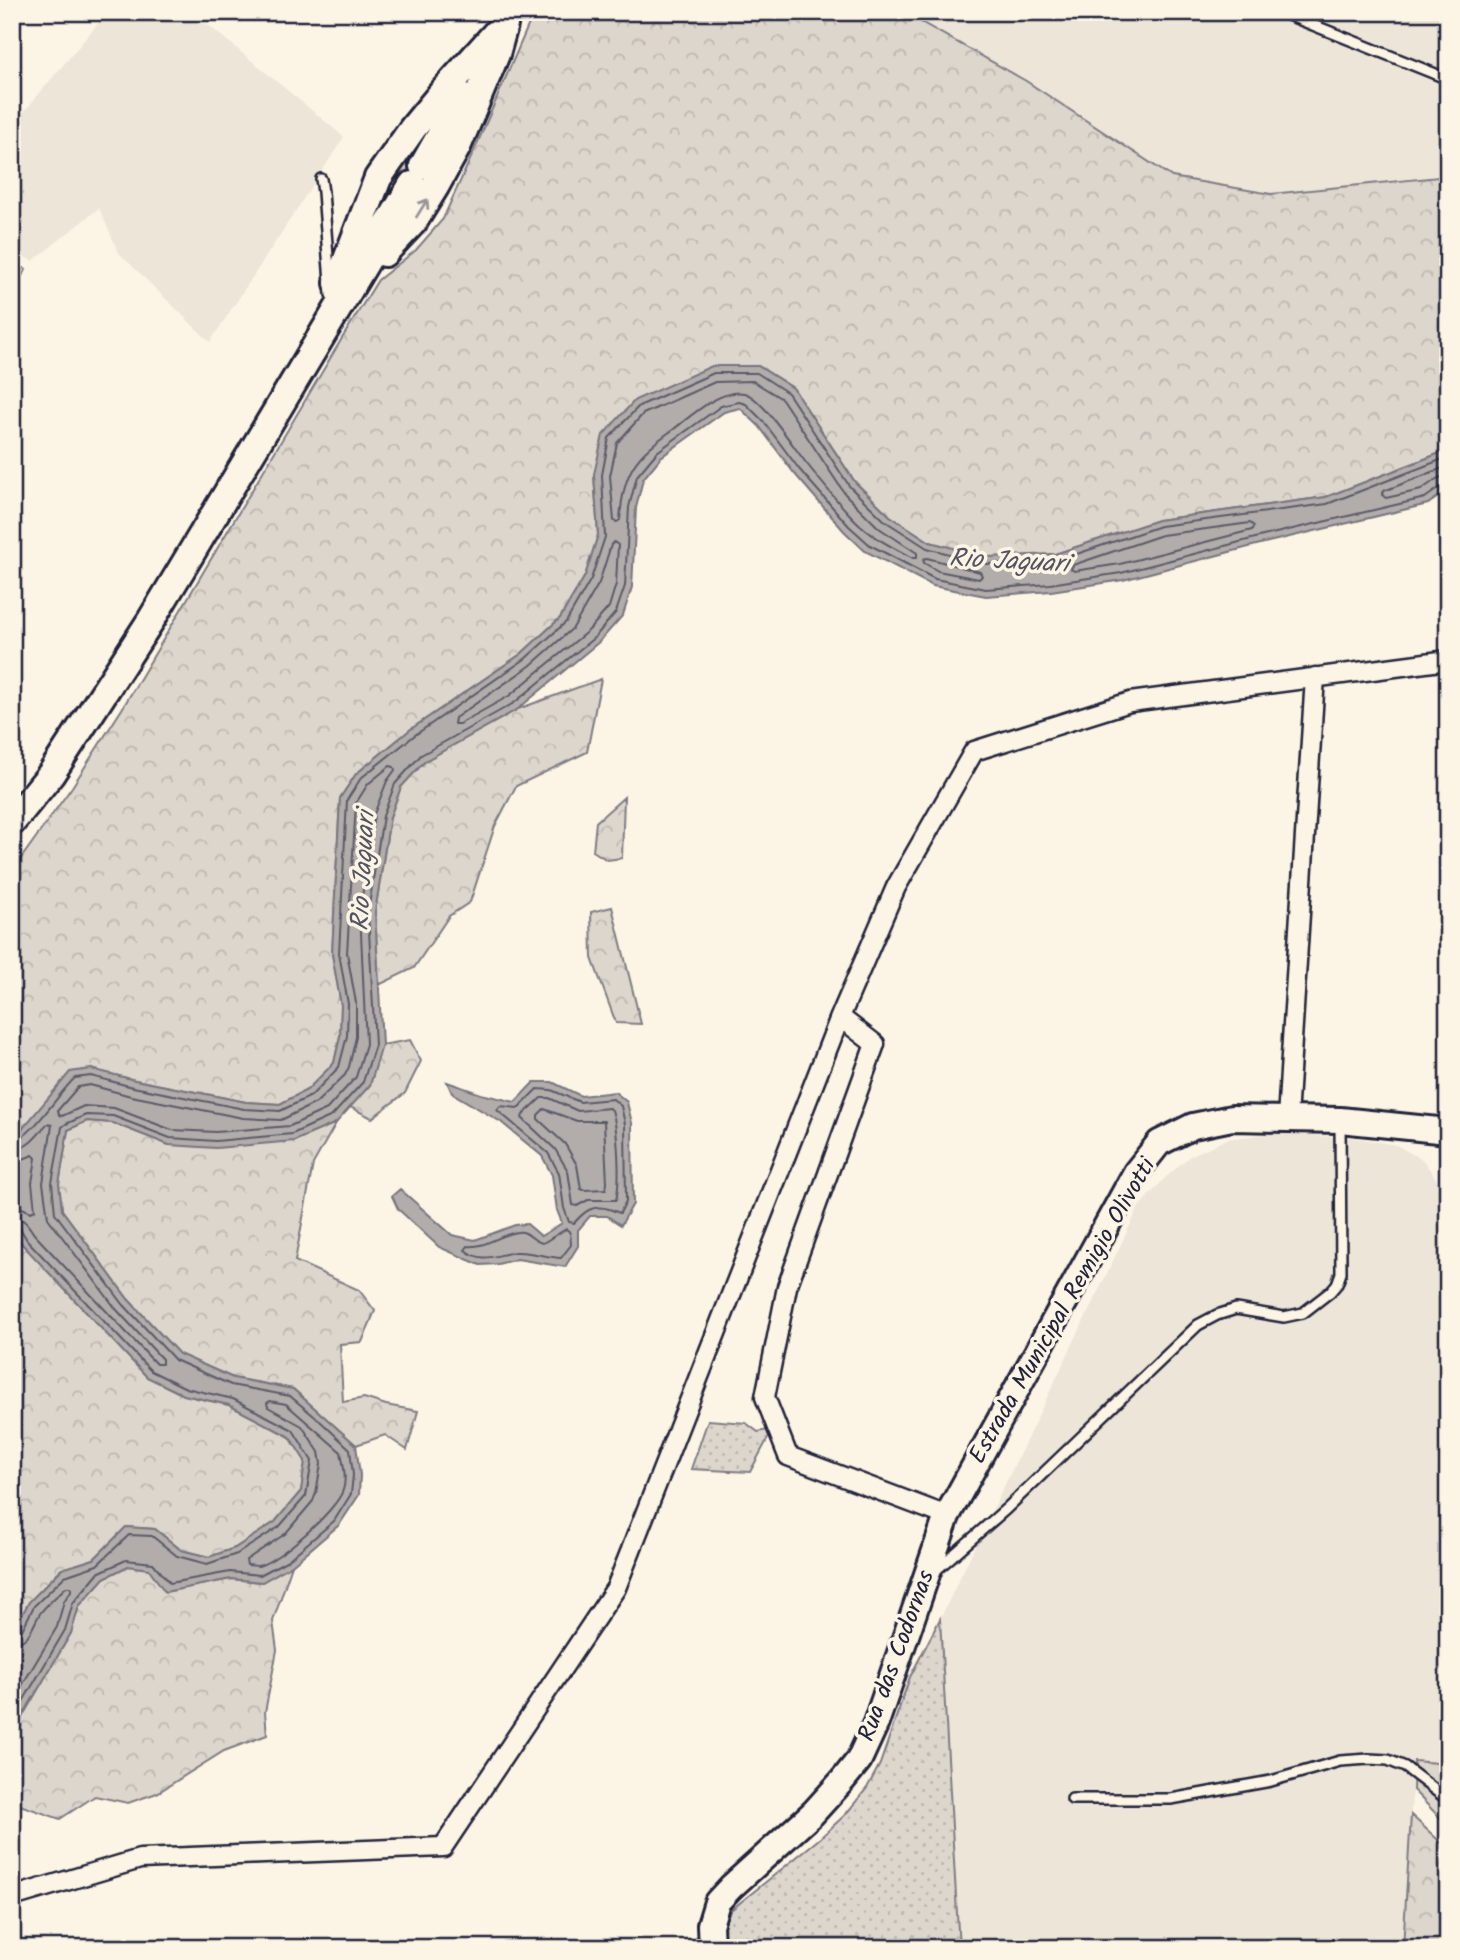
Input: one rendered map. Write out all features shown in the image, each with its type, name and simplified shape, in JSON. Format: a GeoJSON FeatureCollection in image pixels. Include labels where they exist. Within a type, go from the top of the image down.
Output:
{"type":"FeatureCollection","features":[{"type":"Feature","properties":{"kind":"main road"},"geometry":{"type":"LineString","coordinates":[[12,797],[65,730],[508,18]]}},
{"type":"Feature","properties":{"kind":"main road"},"geometry":{"type":"LineString","coordinates":[[12,822],[51,774],[151,620],[338,291],[378,178],[413,128],[508,18]]}},
{"type":"Feature","properties":{"kind":"main road"},"geometry":{"type":"LineString","coordinates":[[338,291],[414,221],[457,147],[508,18]]}},
{"type":"Feature","properties":{"kind":"street"},"geometry":{"type":"LineString","coordinates":[[12,1897],[140,1859],[443,1847],[616,1588],[840,1017],[896,887],[974,751],[1130,702],[1448,660]]}},
{"type":"Feature","properties":{"kind":"street"},"geometry":{"type":"LineString","coordinates":[[1287,1119],[1315,677]]}},
{"type":"Feature","properties":{"kind":"street"},"geometry":{"type":"LineString","coordinates":[[840,1017],[875,1044],[787,1287],[765,1396],[788,1456],[947,1516]]}},
{"type":"Feature","properties":{"kind":"street","name":"Estrada Municipal Remigio Olivotti"},"geometry":{"type":"LineString","coordinates":[[947,1516],[1136,1172],[1160,1143],[1193,1126],[1232,1118],[1340,1119],[1448,1131]]}},
{"type":"Feature","properties":{"kind":"street","name":"Rua das Codornas"},"geometry":{"type":"LineString","coordinates":[[711,1948],[710,1926],[717,1902],[731,1886],[813,1813],[859,1760],[876,1723],[947,1516]]}},
{"type":"Feature","properties":{"kind":"lane"},"geometry":{"type":"LineString","coordinates":[[1288,15],[1448,79]]}},
{"type":"Feature","properties":{"kind":"lane"},"geometry":{"type":"LineString","coordinates":[[321,179],[338,291]]}},
{"type":"Feature","properties":{"kind":"lane"},"geometry":{"type":"LineString","coordinates":[[926,1579],[1006,1509],[1198,1325],[1236,1308],[1284,1317],[1303,1313],[1330,1292],[1337,1284],[1340,1273],[1340,1119]]}},
{"type":"Feature","properties":{"kind":"lane"},"geometry":{"type":"LineString","coordinates":[[1072,1799],[1171,1799],[1271,1782],[1340,1761],[1369,1759],[1388,1760],[1405,1767],[1448,1800]]}},
{"type":"Feature","properties":{"kind":"shaded area"},"geometry":{"type":"Polygon","coordinates":[[[164,12],[208,25],[344,137],[210,342],[119,253],[99,208],[33,261],[23,256],[18,263],[12,258],[12,126],[106,14],[164,12]]]}},
{"type":"Feature","properties":{"kind":"shaded area"},"geometry":{"type":"Polygon","coordinates":[[[903,12],[1448,12],[1448,176],[1271,194],[1172,177],[1026,81],[903,12]]]}},
{"type":"Feature","properties":{"kind":"shaded area"},"geometry":{"type":"Polygon","coordinates":[[[1274,1133],[1356,1138],[1396,1145],[1423,1160],[1439,1183],[1448,1247],[1448,1764],[1414,1761],[1403,1948],[959,1948],[940,1619],[1139,1207],[1165,1178],[1190,1156],[1227,1139],[1274,1133]]]}},
{"type":"Feature","properties":{"kind":"green space"},"geometry":{"type":"Polygon","coordinates":[[[534,12],[903,12],[1026,81],[1172,177],[1271,194],[1448,176],[1448,450],[1326,497],[1158,520],[1055,554],[988,558],[930,542],[890,516],[855,482],[793,388],[758,366],[594,474],[598,535],[585,576],[560,618],[521,654],[411,729],[356,774],[340,798],[332,954],[341,1005],[340,1036],[334,1063],[307,1090],[280,1104],[246,1102],[91,1069],[12,1137],[12,871],[72,787],[122,709],[378,280],[416,250],[443,219],[534,12]]]}},
{"type":"Feature","properties":{"kind":"green space"},"geometry":{"type":"Polygon","coordinates":[[[12,258],[26,270],[12,290],[12,258]]]}},
{"type":"Feature","properties":{"kind":"green space"},"geometry":{"type":"Polygon","coordinates":[[[601,679],[587,752],[516,786],[495,826],[470,902],[449,916],[414,968],[379,985],[375,912],[390,817],[401,787],[425,761],[518,709],[601,679]]]}},
{"type":"Feature","properties":{"kind":"green space"},"geometry":{"type":"Polygon","coordinates":[[[624,797],[622,858],[607,860],[593,851],[596,822],[624,797]]]}},
{"type":"Feature","properties":{"kind":"green space"},"geometry":{"type":"Polygon","coordinates":[[[612,907],[641,1024],[616,1023],[592,958],[591,912],[612,907]]]}},
{"type":"Feature","properties":{"kind":"green space"},"geometry":{"type":"Polygon","coordinates":[[[410,1040],[421,1061],[405,1093],[372,1118],[350,1107],[370,1085],[382,1045],[410,1040]]]}},
{"type":"Feature","properties":{"kind":"green space"},"geometry":{"type":"Polygon","coordinates":[[[87,1121],[113,1123],[169,1145],[294,1141],[336,1123],[313,1164],[295,1261],[359,1290],[375,1311],[362,1342],[340,1344],[343,1402],[364,1398],[418,1411],[407,1450],[385,1435],[356,1445],[293,1389],[233,1378],[179,1354],[128,1299],[62,1210],[59,1184],[68,1130],[87,1121]]]}},
{"type":"Feature","properties":{"kind":"green space"},"geometry":{"type":"Polygon","coordinates":[[[12,1228],[22,1244],[147,1377],[184,1395],[229,1405],[290,1437],[306,1461],[301,1491],[275,1522],[235,1548],[209,1557],[181,1550],[155,1529],[126,1527],[94,1559],[60,1570],[29,1602],[12,1633],[12,1228]]]}},
{"type":"Feature","properties":{"kind":"green space"},"geometry":{"type":"Polygon","coordinates":[[[708,1420],[746,1423],[758,1432],[773,1429],[750,1472],[691,1469],[708,1420]]]}},
{"type":"Feature","properties":{"kind":"green space"},"geometry":{"type":"Polygon","coordinates":[[[292,1565],[273,1621],[277,1650],[265,1712],[267,1735],[224,1751],[157,1793],[128,1803],[95,1796],[60,1819],[20,1805],[12,1805],[12,1734],[71,1633],[79,1606],[104,1578],[128,1566],[150,1569],[166,1592],[231,1579],[262,1582],[292,1565]]]}},
{"type":"Feature","properties":{"kind":"green space"},"geometry":{"type":"Polygon","coordinates":[[[940,1619],[959,1948],[726,1948],[721,1927],[731,1910],[819,1839],[846,1814],[867,1788],[880,1764],[910,1677],[940,1619]]]}},
{"type":"Feature","properties":{"kind":"green space"},"geometry":{"type":"Polygon","coordinates":[[[1414,1761],[1448,1764],[1448,1826],[1413,1790],[1414,1761]]]}},
{"type":"Feature","properties":{"kind":"green space"},"geometry":{"type":"Polygon","coordinates":[[[1411,1815],[1448,1849],[1448,1948],[1403,1948],[1411,1815]]]}},
{"type":"Feature","properties":{"kind":"water","name":"Rio Jaguari"},"geometry":{"type":"Polygon","coordinates":[[[712,366],[758,366],[793,388],[855,482],[890,516],[930,542],[988,557],[1055,554],[1158,520],[1326,497],[1448,450],[1448,490],[1428,504],[1123,580],[1051,591],[986,596],[933,586],[865,551],[844,531],[794,473],[759,426],[740,408],[724,412],[661,457],[643,479],[636,508],[632,587],[623,615],[600,641],[518,709],[425,761],[401,787],[390,817],[375,912],[382,1045],[370,1085],[336,1123],[294,1141],[216,1148],[169,1145],[113,1123],[87,1121],[68,1130],[59,1184],[62,1210],[128,1299],[179,1354],[233,1378],[293,1389],[356,1445],[360,1475],[359,1495],[339,1525],[292,1565],[262,1582],[231,1579],[165,1592],[149,1569],[128,1566],[104,1578],[79,1606],[71,1633],[12,1734],[12,1633],[29,1602],[62,1569],[94,1559],[126,1527],[155,1529],[181,1550],[209,1557],[235,1548],[275,1522],[301,1491],[305,1461],[290,1437],[229,1405],[184,1395],[147,1377],[22,1244],[12,1228],[12,1137],[24,1127],[70,1072],[91,1069],[246,1102],[280,1104],[307,1090],[334,1063],[340,1036],[341,1005],[332,954],[340,798],[356,774],[411,729],[521,654],[560,618],[585,576],[598,535],[594,474],[603,435],[635,400],[712,366]]]}},
{"type":"Feature","properties":{"kind":"water"},"geometry":{"type":"Polygon","coordinates":[[[447,1082],[515,1102],[534,1082],[552,1082],[581,1096],[615,1092],[627,1102],[632,1123],[633,1204],[621,1225],[607,1216],[590,1216],[578,1230],[578,1246],[565,1267],[517,1259],[480,1265],[439,1247],[398,1209],[392,1196],[400,1189],[452,1235],[475,1240],[515,1225],[527,1224],[541,1236],[562,1223],[557,1210],[552,1175],[542,1156],[501,1122],[452,1093],[447,1082]]]}},
{"type":"Feature","properties":{"kind":"tunnel"},"geometry":{"type":"LineString","coordinates":[[400,178],[411,159]]}}]}
